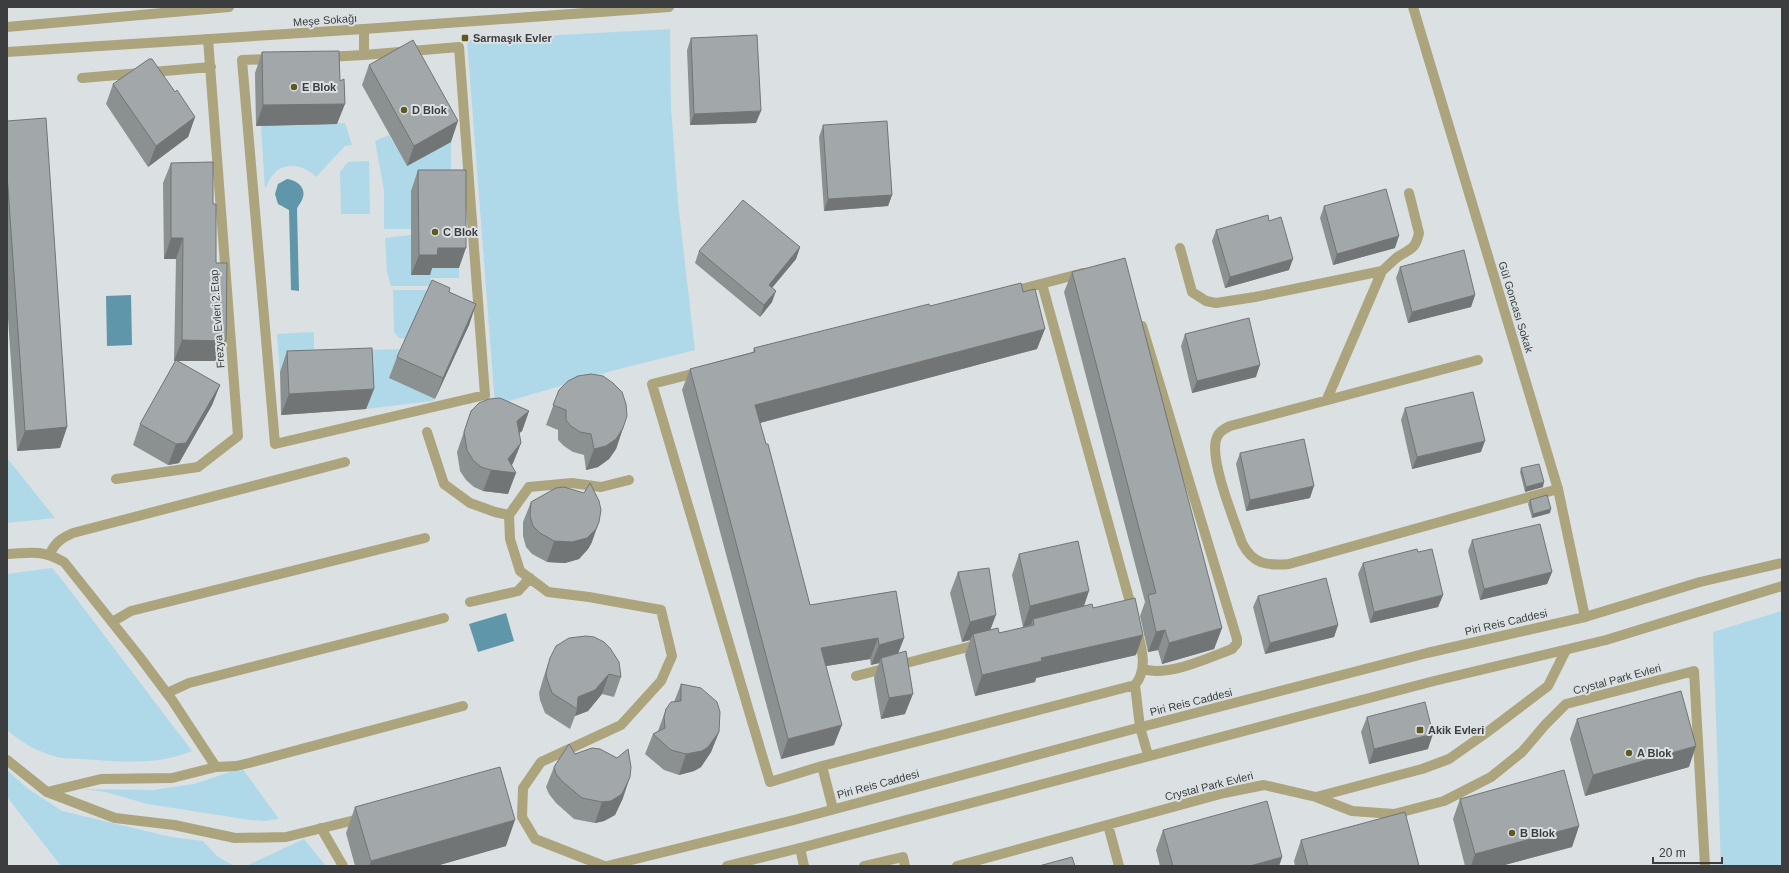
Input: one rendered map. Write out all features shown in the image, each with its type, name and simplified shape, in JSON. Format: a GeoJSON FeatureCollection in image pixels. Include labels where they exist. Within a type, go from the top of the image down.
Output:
{"type":"FeatureCollection","features":[{"type":"Feature","properties":{"kind":"street"},"geometry":{"type":"LineString","coordinates":[[7,27],[229,7]]}},
{"type":"Feature","properties":{"kind":"street","name":"Meşe Sokağı"},"geometry":{"type":"LineString","coordinates":[[7,52],[364,29],[669,7]]}},
{"type":"Feature","properties":{"kind":"street","name":"Gül Goncası Sokak"},"geometry":{"type":"LineString","coordinates":[[1413,7],[1558,489],[1585,617]]}},
{"type":"Feature","properties":{"kind":"street"},"geometry":{"type":"LineString","coordinates":[[364,29],[364,55]]}},
{"type":"Feature","properties":{"kind":"street","name":"Frezya Evleri 2.Etap"},"geometry":{"type":"LineString","coordinates":[[116,479],[198,468],[238,436],[208,39]]}},
{"type":"Feature","properties":{"kind":"street"},"geometry":{"type":"LineString","coordinates":[[288,58],[242,60],[275,444],[485,395],[459,47],[364,55],[318,57]]}},
{"type":"Feature","properties":{"kind":"street"},"geometry":{"type":"LineString","coordinates":[[82,78],[210,67]]}},
{"type":"Feature","properties":{"kind":"street"},"geometry":{"type":"LineString","coordinates":[[1327,400],[1382,271],[1400,256],[1408,252],[1418,240],[1419,233],[1408,193]]}},
{"type":"Feature","properties":{"kind":"street"},"geometry":{"type":"LineString","coordinates":[[1180,248],[1192,292],[1206,301],[1216,303],[1256,297],[1382,271]]}},
{"type":"Feature","properties":{"kind":"street"},"geometry":{"type":"LineString","coordinates":[[996,295],[1094,271]]}},
{"type":"Feature","properties":{"kind":"street"},"geometry":{"type":"LineString","coordinates":[[713,368],[652,384],[770,782],[822,766],[1135,685],[1142,677],[1144,669],[1140,640],[1127,607],[1042,284]]}},
{"type":"Feature","properties":{"kind":"street"},"geometry":{"type":"LineString","coordinates":[[1139,317],[1237,639],[1237,643],[1232,650],[1168,671],[1155,672],[1144,669]]}},
{"type":"Feature","properties":{"kind":"street"},"geometry":{"type":"LineString","coordinates":[[1478,360],[1230,426],[1221,430],[1216,440],[1216,462],[1247,553],[1257,561],[1273,565],[1289,564],[1558,489]]}},
{"type":"Feature","properties":{"kind":"street"},"geometry":{"type":"LineString","coordinates":[[427,432],[444,484],[470,503],[509,515]]}},
{"type":"Feature","properties":{"kind":"street"},"geometry":{"type":"LineString","coordinates":[[50,554],[54,546],[61,538],[73,533],[345,462]]}},
{"type":"Feature","properties":{"kind":"street"},"geometry":{"type":"LineString","coordinates":[[606,866],[535,839],[522,817],[523,788],[541,762],[621,725],[661,681],[672,656],[661,610],[589,597],[548,592],[520,571],[510,539],[509,515],[529,488],[572,483],[601,487],[629,480]]}},
{"type":"Feature","properties":{"kind":"street"},"geometry":{"type":"LineString","coordinates":[[112,622],[132,611],[426,538]]}},
{"type":"Feature","properties":{"kind":"street"},"geometry":{"type":"LineString","coordinates":[[7,554],[43,552],[50,554],[64,562],[167,693],[216,767]]}},
{"type":"Feature","properties":{"kind":"street","name":"Piri Reis Caddesi"},"geometry":{"type":"LineString","coordinates":[[606,866],[794,820],[1140,727],[1427,653],[1585,617],[1700,582],[1782,563]]}},
{"type":"Feature","properties":{"kind":"street"},"geometry":{"type":"LineString","coordinates":[[470,602],[518,591],[530,578]]}},
{"type":"Feature","properties":{"kind":"street"},"geometry":{"type":"LineString","coordinates":[[727,866],[1434,681],[1606,640],[1782,586]]}},
{"type":"Feature","properties":{"kind":"street"},"geometry":{"type":"LineString","coordinates":[[167,693],[189,683],[444,618]]}},
{"type":"Feature","properties":{"kind":"street"},"geometry":{"type":"LineString","coordinates":[[856,676],[994,641]]}},
{"type":"Feature","properties":{"kind":"street","name":"Crystal Park Evleri"},"geometry":{"type":"LineString","coordinates":[[1316,796],[1422,769],[1449,759],[1548,686],[1566,650]]}},
{"type":"Feature","properties":{"kind":"street","name":"Crystal Park Evleri"},"geometry":{"type":"LineString","coordinates":[[957,866],[1216,795],[1264,785],[1316,796],[1352,811],[1394,814],[1444,801],[1491,777],[1516,757],[1566,704],[1694,671],[1705,866]]}},
{"type":"Feature","properties":{"kind":"street"},"geometry":{"type":"LineString","coordinates":[[1135,685],[1140,727],[1148,755]]}},
{"type":"Feature","properties":{"kind":"street"},"geometry":{"type":"LineString","coordinates":[[48,792],[101,779],[172,778],[216,767],[236,766],[463,706]]}},
{"type":"Feature","properties":{"kind":"street"},"geometry":{"type":"LineString","coordinates":[[7,760],[48,792],[115,818],[174,825],[234,838],[286,837],[374,815]]}},
{"type":"Feature","properties":{"kind":"street"},"geometry":{"type":"LineString","coordinates":[[822,766],[833,809]]}},
{"type":"Feature","properties":{"kind":"street"},"geometry":{"type":"LineString","coordinates":[[1108,825],[1119,866]]}},
{"type":"Feature","properties":{"kind":"street"},"geometry":{"type":"LineString","coordinates":[[321,828],[343,866]]}},
{"type":"Feature","properties":{"kind":"street"},"geometry":{"type":"LineString","coordinates":[[800,848],[804,866]]}},
{"type":"Feature","properties":{"kind":"street"},"geometry":{"type":"LineString","coordinates":[[864,866],[903,857],[905,866]]}},
{"type":"Feature","properties":{"kind":"shaded area"},"geometry":{"type":"Polygon","coordinates":[[[670,29],[671,107],[678,203],[695,350],[615,370],[495,405],[467,40],[670,29]]]}},
{"type":"Feature","properties":{"kind":"shaded area"},"geometry":{"type":"Polygon","coordinates":[[[345,123],[352,145],[345,146],[316,177],[300,167],[289,166],[278,171],[270,178],[265,189],[261,126],[345,123]]]}},
{"type":"Feature","properties":{"kind":"shaded area"},"geometry":{"type":"Polygon","coordinates":[[[389,135],[407,166],[451,142],[451,190],[411,229],[384,229],[384,190],[375,141],[389,135]]]}},
{"type":"Feature","properties":{"kind":"shaded area"},"geometry":{"type":"Polygon","coordinates":[[[369,161],[370,214],[341,214],[340,172],[348,162],[369,161]]]}},
{"type":"Feature","properties":{"kind":"shaded area"},"geometry":{"type":"Polygon","coordinates":[[[287,179],[297,182],[302,187],[304,193],[297,209],[299,291],[291,290],[289,210],[278,204],[275,194],[278,184],[287,179]]]}},
{"type":"Feature","properties":{"kind":"shaded area"},"geometry":{"type":"Polygon","coordinates":[[[411,235],[430,268],[459,268],[459,278],[431,278],[430,286],[391,286],[387,272],[385,238],[411,235]]]}},
{"type":"Feature","properties":{"kind":"shaded area"},"geometry":{"type":"Polygon","coordinates":[[[393,290],[429,290],[407,339],[399,338],[394,332],[393,290]]]}},
{"type":"Feature","properties":{"kind":"shaded area"},"geometry":{"type":"Polygon","coordinates":[[[131,295],[132,345],[107,346],[106,296],[131,295]]]}},
{"type":"Feature","properties":{"kind":"shaded area"},"geometry":{"type":"Polygon","coordinates":[[[314,332],[314,351],[402,349],[389,378],[435,399],[432,401],[366,409],[280,372],[277,334],[314,332]]]}},
{"type":"Feature","properties":{"kind":"shaded area"},"geometry":{"type":"Polygon","coordinates":[[[7,458],[55,518],[7,523],[7,458]]]}},
{"type":"Feature","properties":{"kind":"shaded area"},"geometry":{"type":"Polygon","coordinates":[[[52,568],[192,751],[176,757],[160,760],[127,762],[61,758],[32,747],[7,730],[7,574],[52,568]]]}},
{"type":"Feature","properties":{"kind":"shaded area"},"geometry":{"type":"Polygon","coordinates":[[[1782,611],[1782,866],[1721,866],[1713,632],[1782,611]]]}},
{"type":"Feature","properties":{"kind":"shaded area"},"geometry":{"type":"Polygon","coordinates":[[[506,613],[514,641],[478,652],[469,624],[506,613]]]}},
{"type":"Feature","properties":{"kind":"shaded area"},"geometry":{"type":"Polygon","coordinates":[[[242,768],[279,819],[264,821],[250,820],[147,804],[106,792],[83,789],[153,790],[194,784],[242,768]]]}},
{"type":"Feature","properties":{"kind":"shaded area"},"geometry":{"type":"Polygon","coordinates":[[[7,770],[27,788],[62,811],[171,837],[203,841],[217,856],[234,866],[61,866],[7,797],[7,770]]]}},
{"type":"Feature","properties":{"kind":"shaded area"},"geometry":{"type":"Polygon","coordinates":[[[304,839],[326,866],[246,866],[304,839]]]}},
{"type":"Feature","properties":{"kind":"building"},"geometry":{"type":"Polygon","coordinates":[[[757,35],[761,111],[694,114],[691,38],[757,35]]]}},
{"type":"Feature","properties":{"kind":"building"},"geometry":{"type":"Polygon","coordinates":[[[413,40],[458,121],[414,146],[369,65],[413,40]]]}},
{"type":"Feature","properties":{"kind":"building"},"geometry":{"type":"Polygon","coordinates":[[[339,51],[340,81],[344,79],[345,104],[263,105],[262,52],[339,51]]]}},
{"type":"Feature","properties":{"kind":"building"},"geometry":{"type":"Polygon","coordinates":[[[149,59],[152,59],[175,92],[177,90],[195,117],[156,146],[113,84],[149,59]]]}},
{"type":"Feature","properties":{"kind":"building"},"geometry":{"type":"Polygon","coordinates":[[[46,118],[67,427],[25,431],[7,174],[7,121],[46,118]]]}},
{"type":"Feature","properties":{"kind":"building"},"geometry":{"type":"Polygon","coordinates":[[[887,121],[892,195],[828,199],[823,125],[887,121]]]}},
{"type":"Feature","properties":{"kind":"building"},"geometry":{"type":"Polygon","coordinates":[[[213,162],[213,204],[216,204],[216,263],[227,263],[226,341],[182,340],[183,238],[171,238],[171,163],[213,162]]]}},
{"type":"Feature","properties":{"kind":"building","name":"C Blok"},"geometry":{"type":"Polygon","coordinates":[[[418,170],[466,170],[466,248],[438,248],[437,255],[419,255],[418,170]]]}},
{"type":"Feature","properties":{"kind":"building"},"geometry":{"type":"Polygon","coordinates":[[[1386,189],[1399,236],[1337,254],[1324,206],[1386,189]]]}},
{"type":"Feature","properties":{"kind":"building"},"geometry":{"type":"Polygon","coordinates":[[[743,200],[800,247],[769,285],[776,291],[764,305],[699,251],[743,200]]]}},
{"type":"Feature","properties":{"kind":"building"},"geometry":{"type":"Polygon","coordinates":[[[1268,215],[1269,221],[1281,217],[1293,259],[1230,277],[1216,230],[1268,215]]]}},
{"type":"Feature","properties":{"kind":"building"},"geometry":{"type":"Polygon","coordinates":[[[1464,250],[1475,295],[1412,312],[1400,267],[1464,250]]]}},
{"type":"Feature","properties":{"kind":"building"},"geometry":{"type":"Polygon","coordinates":[[[1125,258],[1222,628],[1169,643],[1165,630],[1156,632],[1148,595],[1156,593],[1072,272],[1125,258]]]}},
{"type":"Feature","properties":{"kind":"building"},"geometry":{"type":"Polygon","coordinates":[[[432,280],[450,288],[449,292],[476,304],[443,378],[397,357],[432,280]]]}},
{"type":"Feature","properties":{"kind":"building"},"geometry":{"type":"Polygon","coordinates":[[[1021,283],[1023,292],[1035,289],[1045,329],[755,405],[766,444],[768,444],[810,605],[896,591],[904,638],[879,645],[878,638],[821,648],[842,725],[788,739],[690,369],[755,352],[754,348],[929,304],[930,306],[1021,283]]]}},
{"type":"Feature","properties":{"kind":"building"},"geometry":{"type":"Polygon","coordinates":[[[1249,318],[1260,365],[1197,381],[1185,334],[1249,318]]]}},
{"type":"Feature","properties":{"kind":"building"},"geometry":{"type":"Polygon","coordinates":[[[372,348],[374,389],[289,394],[287,351],[372,348]]]}},
{"type":"Feature","properties":{"kind":"building"},"geometry":{"type":"Polygon","coordinates":[[[176,360],[220,385],[186,443],[176,444],[140,424],[176,360]]]}},
{"type":"Feature","properties":{"kind":"building"},"geometry":{"type":"Polygon","coordinates":[[[591,374],[603,376],[622,392],[626,404],[627,416],[623,428],[616,439],[606,446],[594,449],[591,434],[580,432],[571,426],[566,420],[566,410],[553,405],[559,390],[568,381],[578,376],[591,374]]]}},
{"type":"Feature","properties":{"kind":"building"},"geometry":{"type":"Polygon","coordinates":[[[1473,392],[1485,441],[1417,457],[1405,408],[1473,392]]]}},
{"type":"Feature","properties":{"kind":"building"},"geometry":{"type":"Polygon","coordinates":[[[500,398],[529,411],[517,421],[521,443],[508,459],[516,473],[491,470],[481,467],[473,460],[467,450],[464,432],[471,411],[479,403],[489,399],[500,398]]]}},
{"type":"Feature","properties":{"kind":"building"},"geometry":{"type":"Polygon","coordinates":[[[1304,439],[1314,486],[1250,500],[1240,453],[1304,439]]]}},
{"type":"Feature","properties":{"kind":"building"},"geometry":{"type":"Polygon","coordinates":[[[1539,464],[1544,482],[1526,487],[1521,468],[1539,464]]]}},
{"type":"Feature","properties":{"kind":"building"},"geometry":{"type":"Polygon","coordinates":[[[590,483],[599,501],[601,510],[596,529],[587,538],[572,542],[554,541],[540,533],[533,526],[530,516],[531,502],[556,488],[564,487],[584,493],[590,483]]]}},
{"type":"Feature","properties":{"kind":"building"},"geometry":{"type":"Polygon","coordinates":[[[1547,495],[1551,509],[1533,514],[1530,500],[1547,495]]]}},
{"type":"Feature","properties":{"kind":"building"},"geometry":{"type":"Polygon","coordinates":[[[1540,524],[1552,572],[1484,589],[1472,540],[1540,524]]]}},
{"type":"Feature","properties":{"kind":"building"},"geometry":{"type":"Polygon","coordinates":[[[1078,541],[1089,591],[1030,606],[1019,554],[1078,541]]]}},
{"type":"Feature","properties":{"kind":"building"},"geometry":{"type":"Polygon","coordinates":[[[1417,549],[1418,552],[1432,549],[1443,595],[1374,612],[1363,563],[1417,549]]]}},
{"type":"Feature","properties":{"kind":"building"},"geometry":{"type":"Polygon","coordinates":[[[989,568],[996,615],[970,622],[958,572],[989,568]]]}},
{"type":"Feature","properties":{"kind":"building"},"geometry":{"type":"Polygon","coordinates":[[[1326,578],[1338,625],[1270,643],[1258,596],[1326,578]]]}},
{"type":"Feature","properties":{"kind":"building"},"geometry":{"type":"Polygon","coordinates":[[[1135,598],[1143,635],[1041,658],[1042,661],[982,675],[973,634],[998,628],[999,633],[1034,625],[1033,619],[1092,604],[1093,608],[1135,598]]]}},
{"type":"Feature","properties":{"kind":"building"},"geometry":{"type":"Polygon","coordinates":[[[586,636],[594,637],[604,642],[610,648],[619,662],[621,677],[609,674],[595,690],[578,697],[577,709],[552,693],[546,673],[550,658],[556,646],[569,638],[586,636]]]}},
{"type":"Feature","properties":{"kind":"building"},"geometry":{"type":"Polygon","coordinates":[[[906,651],[913,694],[889,698],[881,658],[906,651]]]}},
{"type":"Feature","properties":{"kind":"building"},"geometry":{"type":"Polygon","coordinates":[[[681,684],[701,688],[717,702],[720,712],[719,732],[708,747],[702,751],[686,754],[671,750],[653,734],[665,728],[664,717],[666,709],[671,702],[681,701],[681,684]]]}},
{"type":"Feature","properties":{"kind":"building","name":"A Blok"},"geometry":{"type":"Polygon","coordinates":[[[1681,691],[1696,746],[1593,775],[1577,719],[1681,691]]]}},
{"type":"Feature","properties":{"kind":"building"},"geometry":{"type":"Polygon","coordinates":[[[1425,702],[1433,734],[1374,749],[1367,717],[1425,702]]]}},
{"type":"Feature","properties":{"kind":"building"},"geometry":{"type":"Polygon","coordinates":[[[569,744],[575,754],[592,748],[600,749],[617,758],[628,749],[631,767],[630,777],[622,794],[611,801],[602,802],[582,798],[563,782],[556,774],[554,767],[569,744]]]}},
{"type":"Feature","properties":{"kind":"building"},"geometry":{"type":"Polygon","coordinates":[[[500,767],[515,820],[371,861],[355,807],[500,767]]]}},
{"type":"Feature","properties":{"kind":"building","name":"B Blok"},"geometry":{"type":"Polygon","coordinates":[[[1564,770],[1579,826],[1475,854],[1460,799],[1564,770]]]}},
{"type":"Feature","properties":{"kind":"building"},"geometry":{"type":"Polygon","coordinates":[[[1267,801],[1282,857],[1250,866],[1173,866],[1163,830],[1267,801]]]}},
{"type":"Feature","properties":{"kind":"building"},"geometry":{"type":"Polygon","coordinates":[[[1405,812],[1419,866],[1308,866],[1301,840],[1405,812]]]}},
{"type":"Feature","properties":{"kind":"building"},"geometry":{"type":"Polygon","coordinates":[[[1072,857],[1075,866],[1039,866],[1072,857]]]}},
{"type":"Feature","properties":{"kind":"place","name":"Sarmaşık Evler"},"geometry":{"type":"Point","coordinates":[465,38]}},
{"type":"Feature","properties":{"kind":"place","name":"E Blok"},"geometry":{"type":"Point","coordinates":[294,87]}},
{"type":"Feature","properties":{"kind":"place","name":"D Blok"},"geometry":{"type":"Point","coordinates":[404,110]}},
{"type":"Feature","properties":{"kind":"place","name":"C Blok"},"geometry":{"type":"Point","coordinates":[435,232]}},
{"type":"Feature","properties":{"kind":"place","name":"Akik Evleri"},"geometry":{"type":"Point","coordinates":[1420,730]}},
{"type":"Feature","properties":{"kind":"place","name":"A Blok"},"geometry":{"type":"Point","coordinates":[1629,753]}},
{"type":"Feature","properties":{"kind":"place","name":"B Blok"},"geometry":{"type":"Point","coordinates":[1512,833]}}]}
